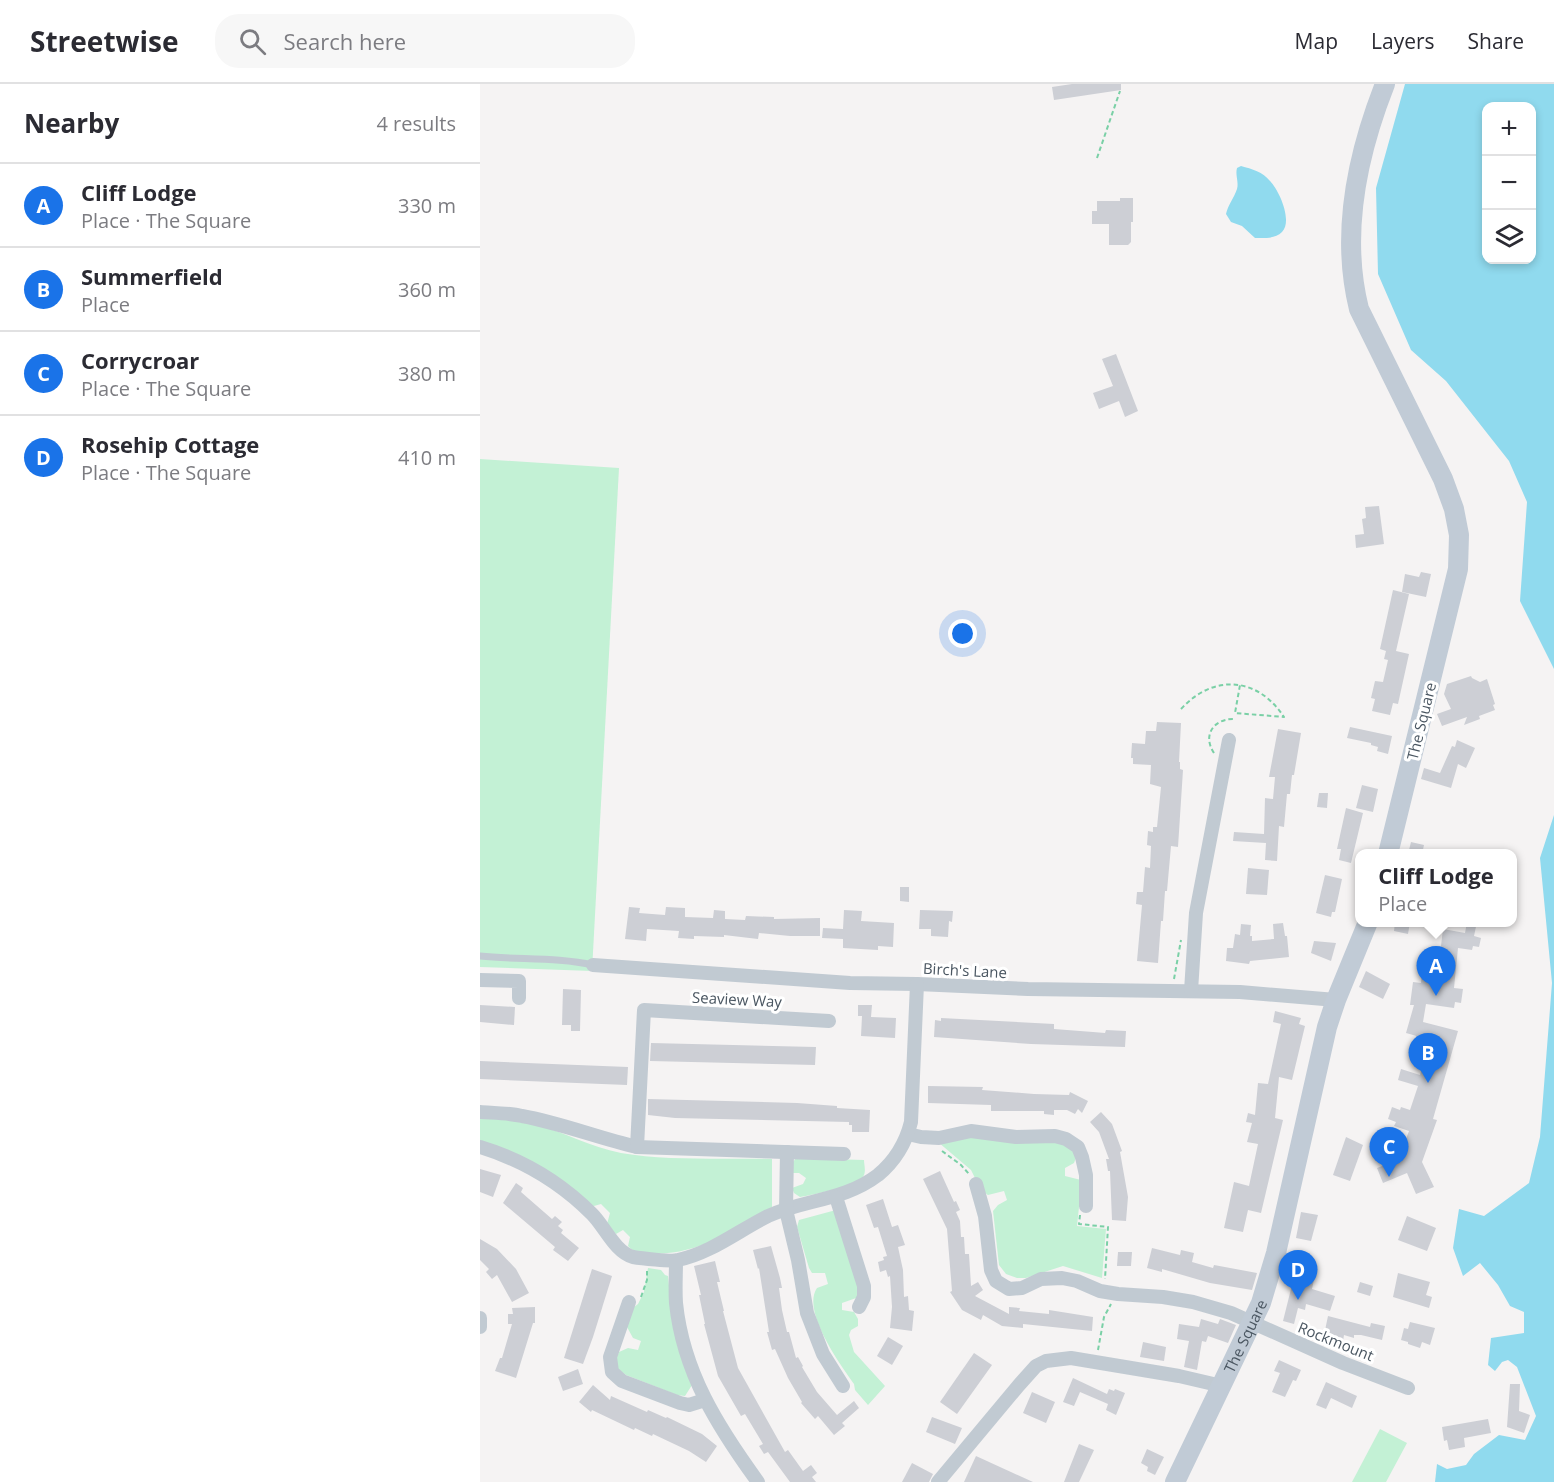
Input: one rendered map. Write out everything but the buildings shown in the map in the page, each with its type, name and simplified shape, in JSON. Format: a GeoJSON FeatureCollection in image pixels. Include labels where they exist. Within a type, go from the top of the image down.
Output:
{"type":"FeatureCollection","features":[{"type":"Feature","properties":{"kind":"main road","name":"The Square"},"geometry":{"type":"LineString","coordinates":[[1385,84],[1369,129],[1354,195],[1351,237],[1352,281],[1359,309],[1427,443],[1455,510],[1459,535],[1458,569],[1454,589],[1389,849]]}},
{"type":"Feature","properties":{"kind":"main road","name":"The Square"},"geometry":{"type":"LineString","coordinates":[[1222,1386],[1262,1303],[1276,1253],[1315,1076],[1336,1000],[1366,927]]}},
{"type":"Feature","properties":{"kind":"main road"},"geometry":{"type":"LineString","coordinates":[[1175,1482],[1222,1386]]}},
{"type":"Feature","properties":{"kind":"street"},"geometry":{"type":"LineString","coordinates":[[1191,992],[1196,913],[1229,740]]}},
{"type":"Feature","properties":{"kind":"street","name":"Birch's Lane"},"geometry":{"type":"LineString","coordinates":[[593,965],[850,983],[1250,993],[1336,1000]]}},
{"type":"Feature","properties":{"kind":"street"},"geometry":{"type":"LineString","coordinates":[[480,980],[519,981],[519,998]]}},
{"type":"Feature","properties":{"kind":"street"},"geometry":{"type":"LineString","coordinates":[[480,1147],[506,1155],[540,1172],[565,1190],[593,1215],[619,1248],[630,1256],[676,1261],[712,1248],[769,1216],[836,1197],[860,1187],[879,1174],[899,1152],[911,1122],[917,984]]}},
{"type":"Feature","properties":{"kind":"street","name":"Seaview Way"},"geometry":{"type":"LineString","coordinates":[[637,1147],[644,1010],[829,1022]]}},
{"type":"Feature","properties":{"kind":"street"},"geometry":{"type":"LineString","coordinates":[[480,1112],[520,1115],[637,1147],[844,1154]]}},
{"type":"Feature","properties":{"kind":"street"},"geometry":{"type":"LineString","coordinates":[[908,1134],[939,1138],[971,1131],[1016,1137],[1054,1136],[1066,1139],[1078,1147],[1082,1156],[1086,1175],[1086,1206]]}},
{"type":"Feature","properties":{"kind":"street"},"geometry":{"type":"LineString","coordinates":[[787,1152],[786,1210],[807,1313],[823,1354],[843,1386]]}},
{"type":"Feature","properties":{"kind":"street","name":"Rockmount"},"geometry":{"type":"LineString","coordinates":[[976,1184],[986,1216],[991,1270],[996,1281],[1009,1289],[1022,1288],[1041,1279],[1062,1278],[1111,1293],[1193,1302],[1231,1313],[1343,1363],[1408,1388]]}},
{"type":"Feature","properties":{"kind":"street"},"geometry":{"type":"LineString","coordinates":[[836,1197],[864,1286],[864,1297],[859,1307]]}},
{"type":"Feature","properties":{"kind":"street"},"geometry":{"type":"LineString","coordinates":[[676,1261],[676,1302],[684,1344],[705,1400],[729,1442],[758,1482]]}},
{"type":"Feature","properties":{"kind":"street"},"geometry":{"type":"LineString","coordinates":[[629,1302],[610,1357],[612,1372],[622,1381],[680,1403],[689,1405],[705,1400]]}},
{"type":"Feature","properties":{"kind":"street"},"geometry":{"type":"LineString","coordinates":[[480,1318],[480,1327]]}},
{"type":"Feature","properties":{"kind":"street","name":"The Square"},"geometry":{"type":"LineString","coordinates":[[938,1482],[970,1441],[1036,1366],[1046,1360],[1071,1358],[1222,1386]]}},
{"type":"Feature","properties":{"kind":"lane"},"geometry":{"type":"LineString","coordinates":[[480,956],[572,960],[593,965]]}},
{"type":"Feature","properties":{"kind":"path"},"geometry":{"type":"LineString","coordinates":[[1097,159],[1120,91]]}},
{"type":"Feature","properties":{"kind":"path"},"geometry":{"type":"LineString","coordinates":[[1181,709],[1193,698],[1211,688],[1230,684],[1240,685],[1261,693],[1272,701],[1284,717],[1234,713],[1240,685]]}},
{"type":"Feature","properties":{"kind":"path"},"geometry":{"type":"LineString","coordinates":[[930,1137],[931,1145],[961,1165],[976,1184]]}},
{"type":"Feature","properties":{"kind":"path"},"geometry":{"type":"LineString","coordinates":[[1086,1206],[1081,1210],[1079,1224],[1108,1227],[1111,1293],[1096,1362]]}},
{"type":"Feature","properties":{"kind":"path"},"geometry":{"type":"LineString","coordinates":[[629,1302],[636,1303],[640,1300],[647,1280],[647,1265]]}},
{"type":"Feature","properties":{"kind":"green space"},"geometry":{"type":"Polygon","coordinates":[[[480,459],[619,468],[592,971],[480,967],[480,459]]]}},
{"type":"Feature","properties":{"kind":"green space"},"geometry":{"type":"Polygon","coordinates":[[[480,1118],[528,1122],[599,1147],[639,1156],[772,1159],[772,1207],[729,1233],[698,1246],[666,1253],[638,1252],[628,1246],[630,1237],[623,1230],[616,1234],[607,1224],[610,1213],[601,1204],[589,1205],[480,1142],[480,1118]]]}},
{"type":"Feature","properties":{"kind":"green space"},"geometry":{"type":"Polygon","coordinates":[[[956,1137],[1061,1141],[1077,1155],[1074,1163],[1065,1168],[1065,1176],[1081,1180],[1083,1206],[1079,1207],[1077,1226],[1106,1229],[1102,1278],[1063,1266],[1026,1278],[1006,1274],[999,1265],[993,1211],[1007,1200],[1004,1191],[988,1195],[981,1190],[971,1170],[938,1142],[956,1137]]]}},
{"type":"Feature","properties":{"kind":"green space"},"geometry":{"type":"Polygon","coordinates":[[[796,1158],[864,1160],[865,1173],[861,1179],[846,1186],[800,1197],[794,1193],[792,1188],[803,1184],[806,1178],[799,1173],[793,1173],[793,1162],[796,1158]]]}},
{"type":"Feature","properties":{"kind":"green space"},"geometry":{"type":"Polygon","coordinates":[[[836,1210],[858,1275],[859,1297],[842,1303],[842,1310],[854,1312],[858,1319],[858,1326],[851,1330],[849,1335],[854,1352],[885,1386],[868,1405],[855,1390],[854,1384],[832,1351],[818,1323],[813,1298],[817,1288],[828,1284],[825,1273],[812,1273],[809,1268],[797,1227],[799,1220],[836,1210]]]}},
{"type":"Feature","properties":{"kind":"green space"},"geometry":{"type":"Polygon","coordinates":[[[648,1268],[661,1270],[668,1276],[672,1313],[692,1385],[685,1396],[626,1375],[618,1369],[616,1359],[619,1352],[628,1348],[638,1350],[641,1341],[633,1338],[627,1327],[633,1308],[638,1304],[644,1292],[648,1268]]]}},
{"type":"Feature","properties":{"kind":"green space"},"geometry":{"type":"Polygon","coordinates":[[[1380,1429],[1407,1443],[1386,1482],[1352,1482],[1380,1429]]]}},
{"type":"Feature","properties":{"kind":"water"},"geometry":{"type":"Polygon","coordinates":[[[1405,84],[1554,84],[1554,669],[1520,601],[1527,502],[1509,461],[1446,381],[1411,350],[1378,274],[1376,188],[1405,84]]]}},
{"type":"Feature","properties":{"kind":"water"},"geometry":{"type":"Polygon","coordinates":[[[1241,166],[1264,175],[1277,191],[1284,206],[1286,221],[1282,232],[1276,236],[1255,238],[1242,226],[1231,222],[1226,214],[1237,189],[1237,168],[1241,166]]]}},
{"type":"Feature","properties":{"kind":"water"},"geometry":{"type":"Polygon","coordinates":[[[1554,815],[1554,1482],[1435,1482],[1437,1464],[1447,1469],[1466,1465],[1474,1454],[1499,1435],[1525,1440],[1536,1416],[1517,1367],[1508,1360],[1502,1362],[1495,1371],[1488,1365],[1491,1338],[1524,1333],[1524,1312],[1510,1306],[1498,1285],[1480,1263],[1463,1276],[1453,1248],[1459,1209],[1484,1216],[1529,1183],[1540,1137],[1552,983],[1540,858],[1554,815]]]}},
{"type":"Feature","properties":{"kind":"place","name":"Cliff Lodge"},"geometry":{"type":"Point","coordinates":[1436,996]}},
{"type":"Feature","properties":{"kind":"place","name":"Summerfield"},"geometry":{"type":"Point","coordinates":[1428,1083]}},
{"type":"Feature","properties":{"kind":"place","name":"Corrycroar"},"geometry":{"type":"Point","coordinates":[1389,1177]}},
{"type":"Feature","properties":{"kind":"place","name":"Rosehip Cottage"},"geometry":{"type":"Point","coordinates":[1298,1300]}}]}
